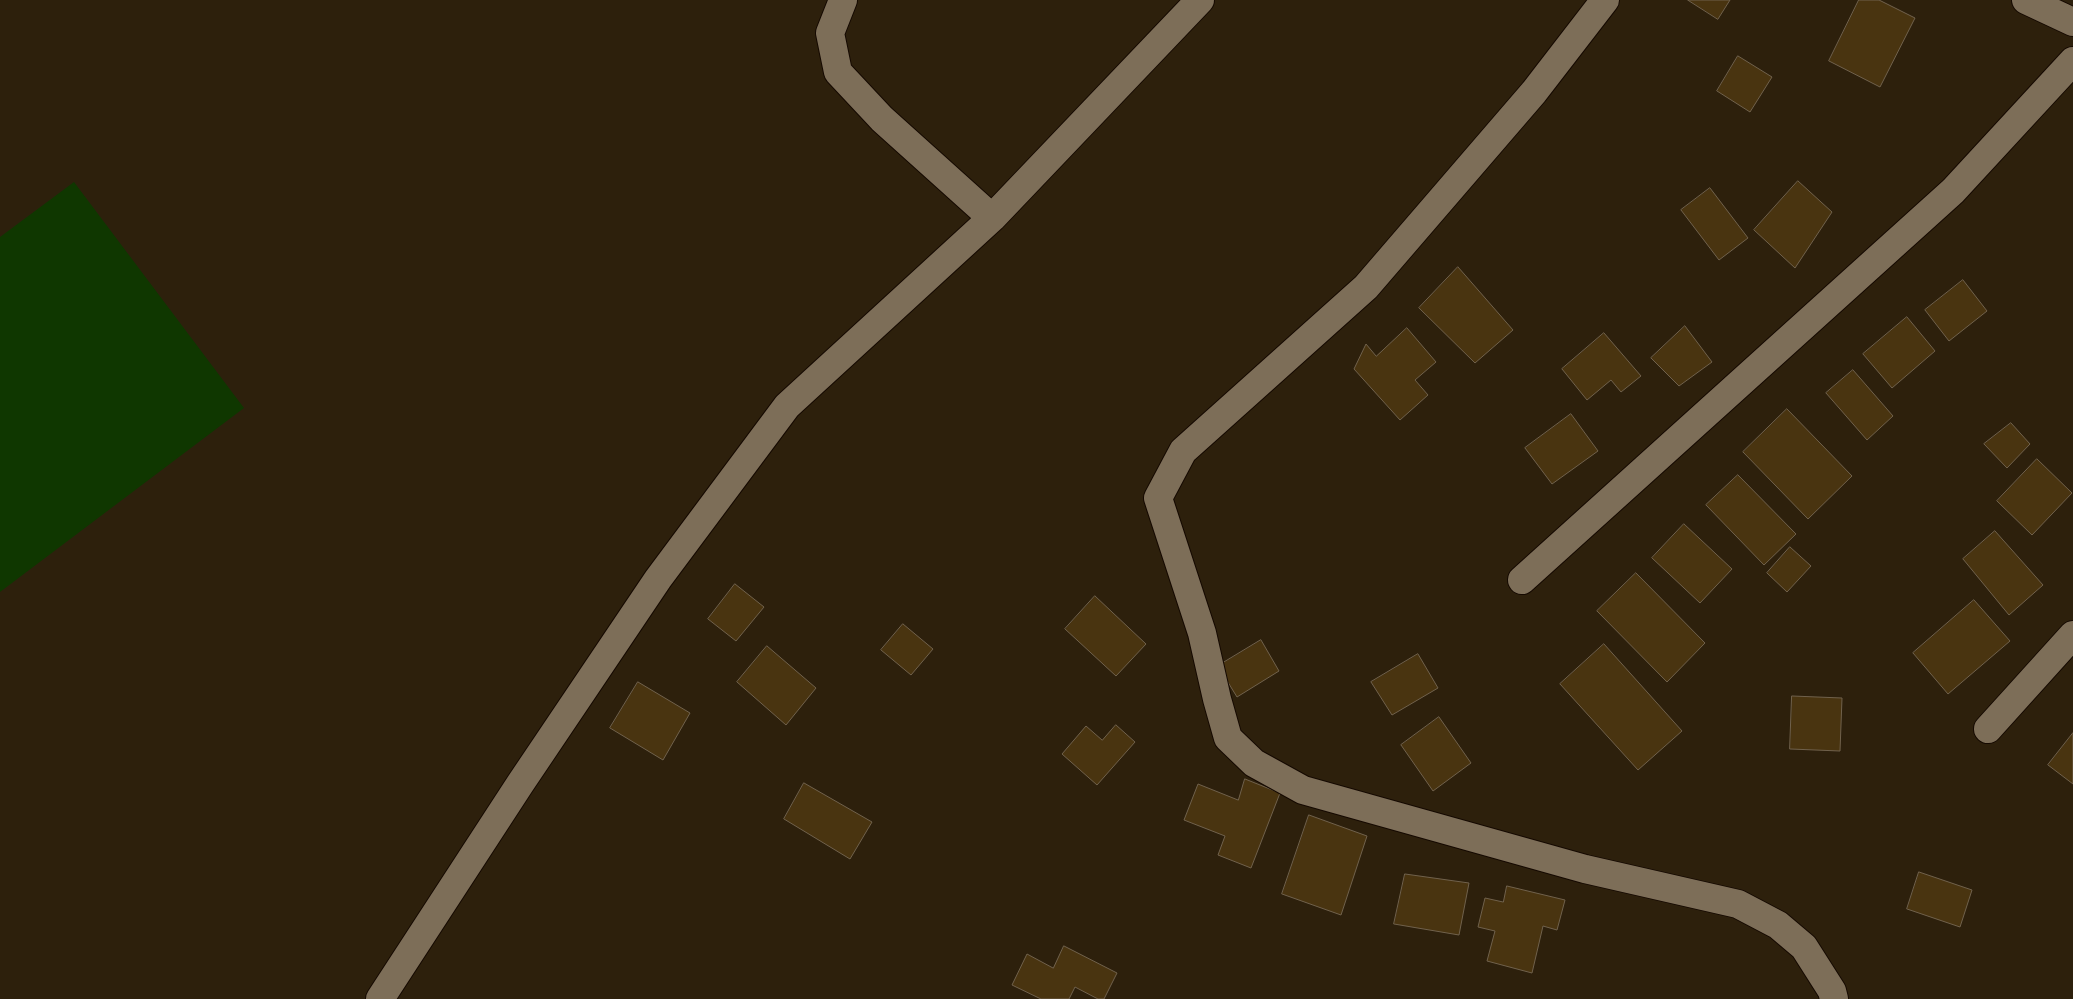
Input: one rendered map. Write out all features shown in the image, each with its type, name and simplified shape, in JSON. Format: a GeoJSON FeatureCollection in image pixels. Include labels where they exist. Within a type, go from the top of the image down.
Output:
{"type":"FeatureCollection","features":[{"type":"Feature","properties":{"kind":"street"},"geometry":{"type":"LineString","coordinates":[[843,0],[830,33],[838,72],[882,119],[992,218]]}},
{"type":"Feature","properties":{"kind":"street"},"geometry":{"type":"LineString","coordinates":[[380,999],[520,784],[658,580],[787,406],[992,218],[1200,0]]}},
{"type":"Feature","properties":{"kind":"street"},"geometry":{"type":"LineString","coordinates":[[1605,0],[1534,92],[1366,287],[1183,450],[1158,498],[1202,634],[1228,738],[1254,763],[1302,790],[1585,869],[1738,904],[1778,926],[1804,947],[1832,990],[1834,999]]}},
{"type":"Feature","properties":{"kind":"street"},"geometry":{"type":"LineString","coordinates":[[2026,0],[2073,22]]}},
{"type":"Feature","properties":{"kind":"street"},"geometry":{"type":"LineString","coordinates":[[1522,580],[1953,191],[2073,62]]}},
{"type":"Feature","properties":{"kind":"street"},"geometry":{"type":"LineString","coordinates":[[1988,729],[2073,635]]}},
{"type":"Feature","properties":{"kind":"green space"},"geometry":{"type":"Polygon","coordinates":[[[74,182],[244,408],[0,592],[0,237],[74,182]]]}},
{"type":"Feature","properties":{"kind":"building"},"geometry":{"type":"Polygon","coordinates":[[[1688,0],[1730,0],[1718,19],[1688,0]]]}},
{"type":"Feature","properties":{"kind":"building"},"geometry":{"type":"Polygon","coordinates":[[[1859,0],[1879,0],[1915,18],[1880,87],[1829,61],[1859,0]]]}},
{"type":"Feature","properties":{"kind":"building"},"geometry":{"type":"Polygon","coordinates":[[[1738,56],[1772,77],[1750,112],[1717,91],[1738,56]]]}},
{"type":"Feature","properties":{"kind":"building"},"geometry":{"type":"Polygon","coordinates":[[[1798,181],[1832,212],[1795,268],[1754,230],[1798,181]]]}},
{"type":"Feature","properties":{"kind":"building"},"geometry":{"type":"Polygon","coordinates":[[[1710,188],[1748,238],[1719,260],[1681,210],[1710,188]]]}},
{"type":"Feature","properties":{"kind":"building"},"geometry":{"type":"Polygon","coordinates":[[[1458,267],[1513,330],[1475,363],[1419,308],[1458,267]]]}},
{"type":"Feature","properties":{"kind":"building"},"geometry":{"type":"Polygon","coordinates":[[[1963,280],[1987,311],[1949,341],[1925,310],[1963,280]]]}},
{"type":"Feature","properties":{"kind":"building"},"geometry":{"type":"Polygon","coordinates":[[[1907,317],[1935,351],[1892,388],[1863,354],[1907,317]]]}},
{"type":"Feature","properties":{"kind":"building"},"geometry":{"type":"Polygon","coordinates":[[[1685,326],[1712,362],[1679,386],[1651,358],[1685,326]]]}},
{"type":"Feature","properties":{"kind":"building"},"geometry":{"type":"Polygon","coordinates":[[[1407,328],[1436,362],[1415,380],[1428,395],[1400,420],[1354,369],[1366,344],[1376,356],[1407,328]]]}},
{"type":"Feature","properties":{"kind":"building"},"geometry":{"type":"Polygon","coordinates":[[[1604,333],[1641,376],[1621,392],[1611,380],[1587,400],[1562,369],[1604,333]]]}},
{"type":"Feature","properties":{"kind":"building"},"geometry":{"type":"Polygon","coordinates":[[[1853,370],[1893,416],[1867,440],[1826,393],[1853,370]]]}},
{"type":"Feature","properties":{"kind":"building"},"geometry":{"type":"Polygon","coordinates":[[[1787,409],[1852,476],[1808,519],[1743,452],[1787,409]]]}},
{"type":"Feature","properties":{"kind":"building"},"geometry":{"type":"Polygon","coordinates":[[[1571,414],[1598,451],[1552,484],[1525,448],[1571,414]]]}},
{"type":"Feature","properties":{"kind":"building"},"geometry":{"type":"Polygon","coordinates":[[[2011,423],[2030,444],[2007,468],[1984,444],[2011,423]]]}},
{"type":"Feature","properties":{"kind":"building"},"geometry":{"type":"Polygon","coordinates":[[[2037,459],[2072,493],[2032,535],[1997,501],[2037,459]]]}},
{"type":"Feature","properties":{"kind":"building"},"geometry":{"type":"Polygon","coordinates":[[[1738,475],[1796,534],[1764,565],[1706,505],[1738,475]]]}},
{"type":"Feature","properties":{"kind":"building"},"geometry":{"type":"Polygon","coordinates":[[[1684,524],[1732,569],[1700,603],[1652,558],[1684,524]]]}},
{"type":"Feature","properties":{"kind":"building"},"geometry":{"type":"Polygon","coordinates":[[[1995,531],[2043,585],[2009,615],[1963,559],[1995,531]]]}},
{"type":"Feature","properties":{"kind":"building"},"geometry":{"type":"Polygon","coordinates":[[[1790,547],[1811,566],[1787,592],[1767,573],[1790,547]]]}},
{"type":"Feature","properties":{"kind":"building"},"geometry":{"type":"Polygon","coordinates":[[[1636,573],[1705,643],[1667,682],[1597,611],[1636,573]]]}},
{"type":"Feature","properties":{"kind":"building"},"geometry":{"type":"Polygon","coordinates":[[[735,584],[764,607],[736,641],[708,619],[735,584]]]}},
{"type":"Feature","properties":{"kind":"building"},"geometry":{"type":"Polygon","coordinates":[[[1095,596],[1146,644],[1116,676],[1065,629],[1095,596]]]}},
{"type":"Feature","properties":{"kind":"building"},"geometry":{"type":"Polygon","coordinates":[[[1974,600],[2010,641],[1948,694],[1913,653],[1974,600]]]}},
{"type":"Feature","properties":{"kind":"building"},"geometry":{"type":"Polygon","coordinates":[[[903,624],[933,649],[911,675],[881,650],[903,624]]]}},
{"type":"Feature","properties":{"kind":"building"},"geometry":{"type":"Polygon","coordinates":[[[1261,640],[1279,671],[1237,697],[1218,666],[1261,640]]]}},
{"type":"Feature","properties":{"kind":"building"},"geometry":{"type":"Polygon","coordinates":[[[1604,644],[1682,731],[1638,770],[1560,684],[1604,644]]]}},
{"type":"Feature","properties":{"kind":"building"},"geometry":{"type":"Polygon","coordinates":[[[767,646],[816,688],[786,725],[737,682],[767,646]]]}},
{"type":"Feature","properties":{"kind":"building"},"geometry":{"type":"Polygon","coordinates":[[[1418,654],[1438,688],[1392,715],[1371,682],[1418,654]]]}},
{"type":"Feature","properties":{"kind":"building"},"geometry":{"type":"Polygon","coordinates":[[[638,682],[690,713],[663,760],[610,728],[638,682]]]}},
{"type":"Feature","properties":{"kind":"building"},"geometry":{"type":"Polygon","coordinates":[[[1792,696],[1842,698],[1840,751],[1790,749],[1792,696]]]}},
{"type":"Feature","properties":{"kind":"building"},"geometry":{"type":"Polygon","coordinates":[[[1439,717],[1471,763],[1433,791],[1401,745],[1439,717]]]}},
{"type":"Feature","properties":{"kind":"building"},"geometry":{"type":"Polygon","coordinates":[[[1116,725],[1135,742],[1097,785],[1062,754],[1086,726],[1102,740],[1116,725]]]}},
{"type":"Feature","properties":{"kind":"building"},"geometry":{"type":"Polygon","coordinates":[[[2073,733],[2073,784],[2048,765],[2073,733]]]}},
{"type":"Feature","properties":{"kind":"building"},"geometry":{"type":"Polygon","coordinates":[[[1245,779],[1280,793],[1251,868],[1218,855],[1225,836],[1184,820],[1198,784],[1238,800],[1245,779]]]}},
{"type":"Feature","properties":{"kind":"building"},"geometry":{"type":"Polygon","coordinates":[[[804,783],[872,822],[850,859],[784,819],[804,783]]]}},
{"type":"Feature","properties":{"kind":"building"},"geometry":{"type":"Polygon","coordinates":[[[1309,815],[1367,836],[1341,915],[1282,894],[1309,815]]]}},
{"type":"Feature","properties":{"kind":"building"},"geometry":{"type":"Polygon","coordinates":[[[1919,872],[1972,890],[1960,927],[1907,909],[1919,872]]]}},
{"type":"Feature","properties":{"kind":"building"},"geometry":{"type":"Polygon","coordinates":[[[1405,874],[1469,883],[1459,935],[1394,924],[1405,874]]]}},
{"type":"Feature","properties":{"kind":"building"},"geometry":{"type":"Polygon","coordinates":[[[1507,886],[1565,900],[1557,930],[1543,926],[1532,973],[1487,961],[1495,931],[1478,927],[1485,898],[1503,902],[1507,886]]]}},
{"type":"Feature","properties":{"kind":"building"},"geometry":{"type":"Polygon","coordinates":[[[1064,946],[1117,973],[1104,999],[1098,999],[1075,987],[1069,999],[1041,999],[1012,985],[1027,954],[1053,968],[1064,946]]]}}]}
